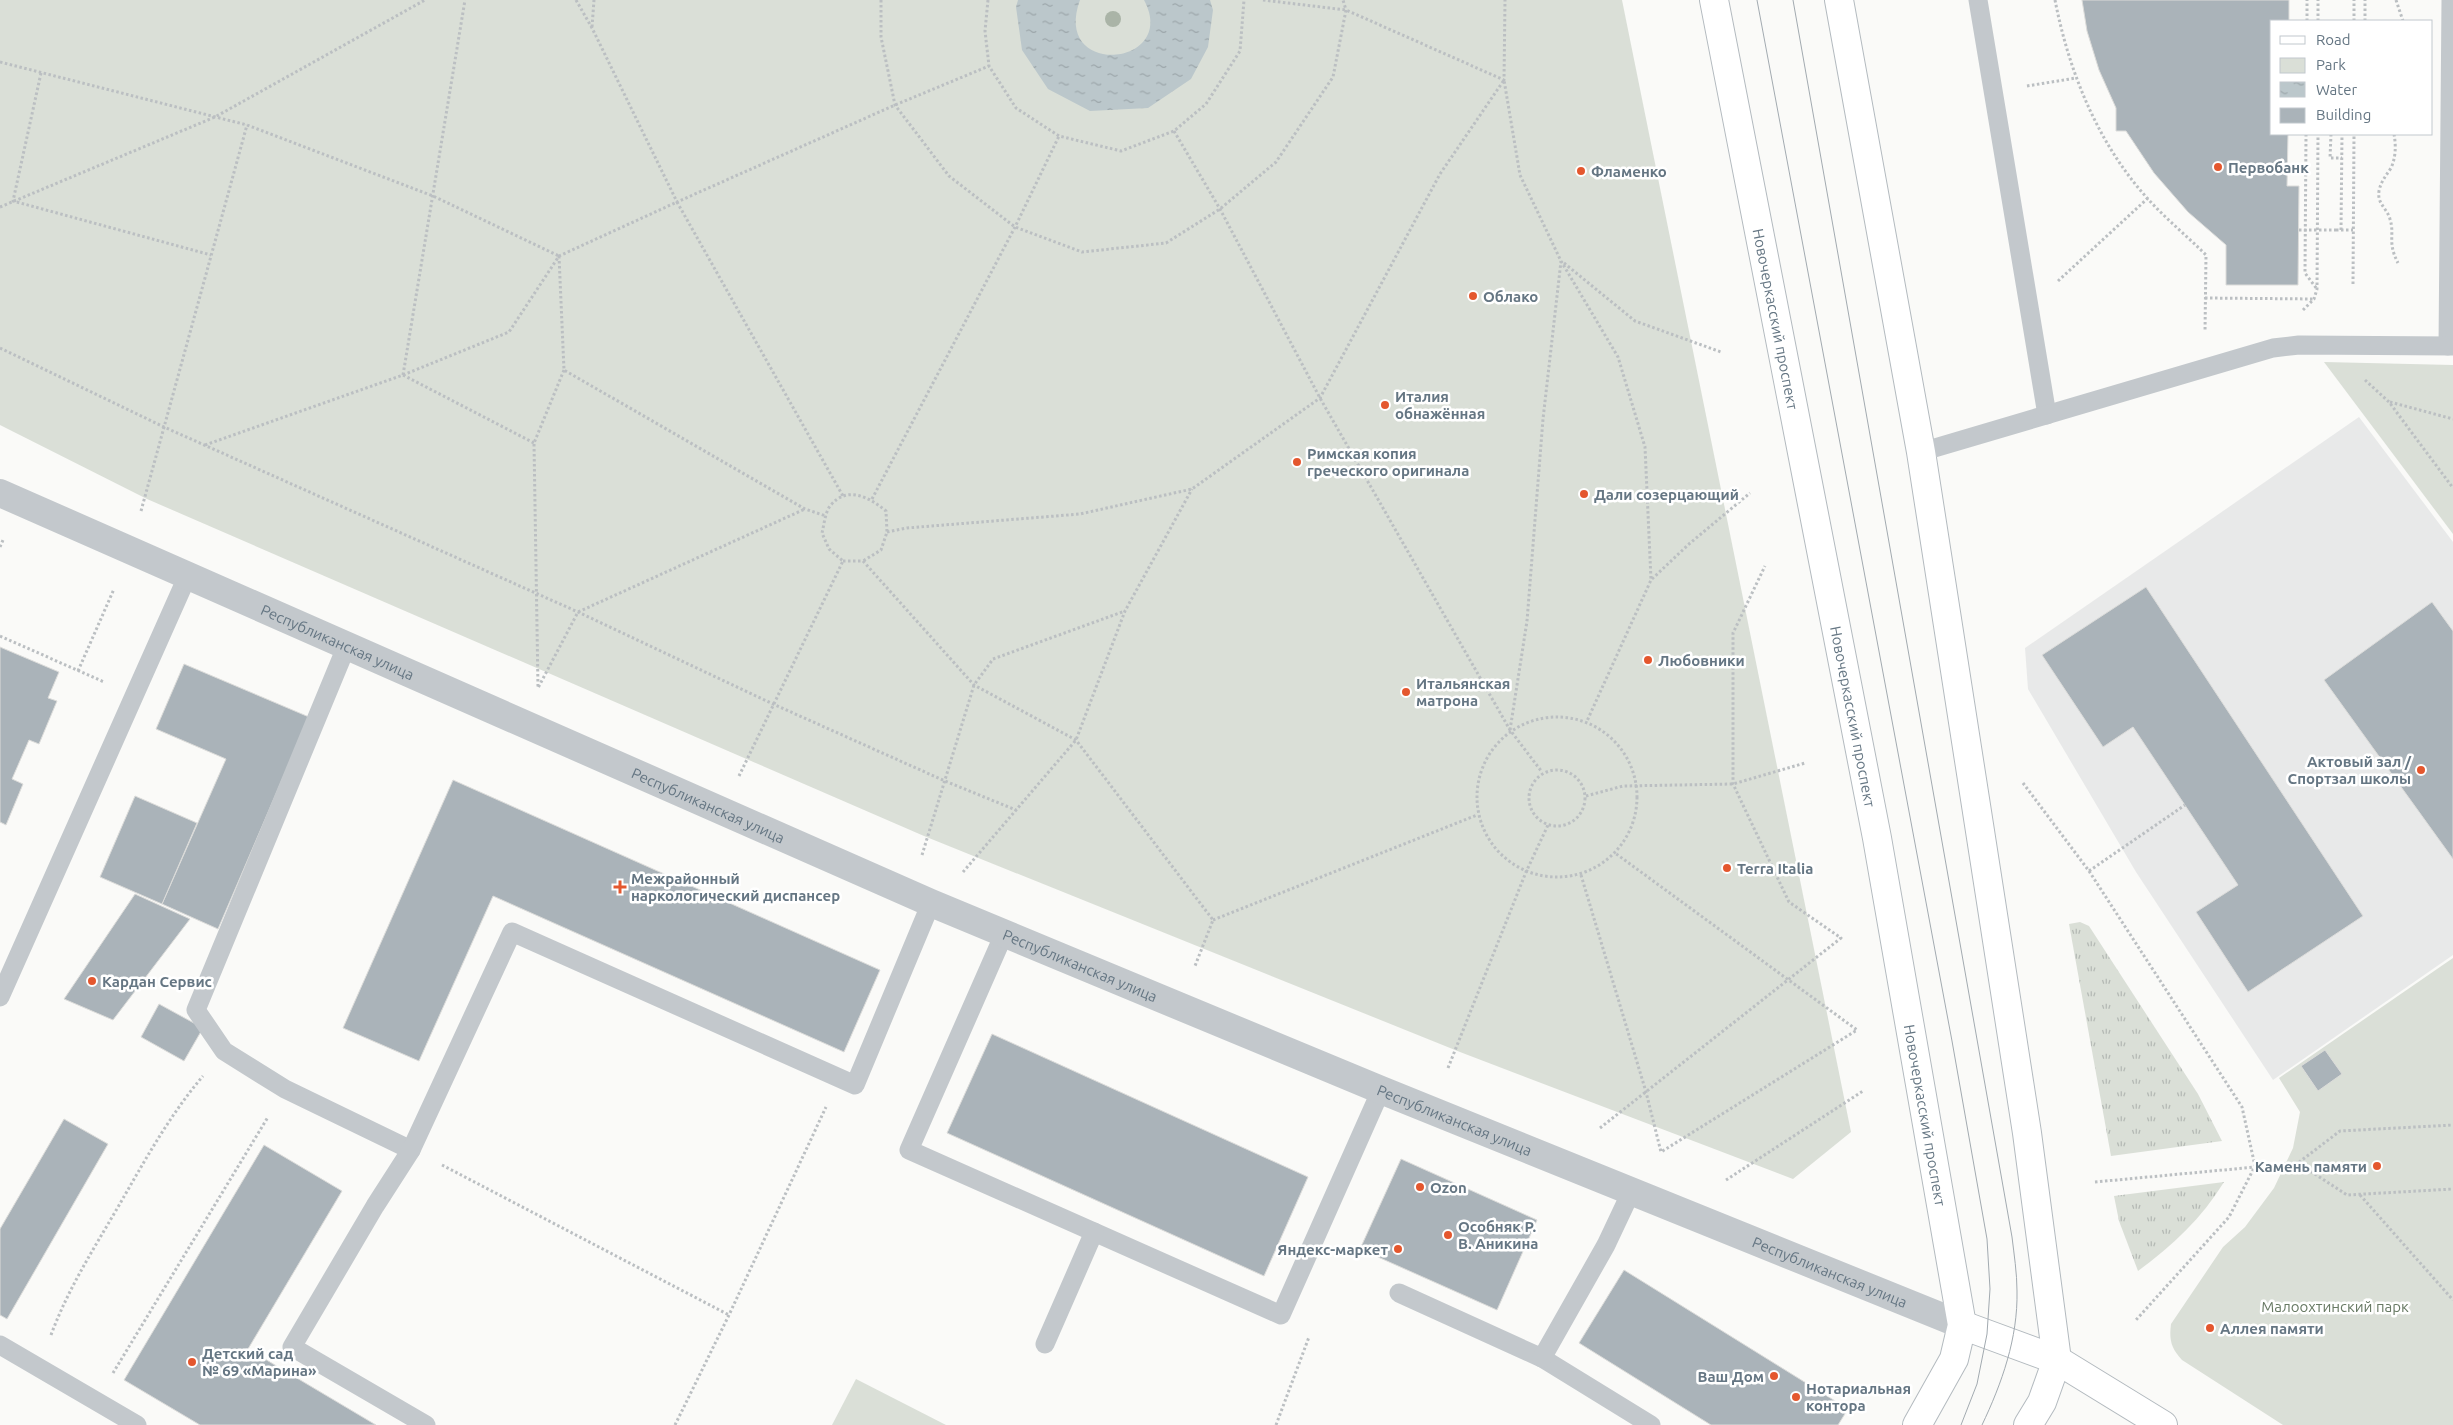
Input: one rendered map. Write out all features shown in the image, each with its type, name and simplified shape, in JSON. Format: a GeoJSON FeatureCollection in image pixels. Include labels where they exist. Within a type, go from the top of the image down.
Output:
{"type":"FeatureCollection","features":[{"type":"Feature","properties":{"kind":"main road","name":"Новочеркасский проспект"},"geometry":{"type":"LineString","coordinates":[[1714,0],[1875,828],[1962,1325],[1954,1359],[1917,1425]]}},
{"type":"Feature","properties":{"kind":"main road"},"geometry":{"type":"LineString","coordinates":[[1839,0],[1921,452],[2027,1133],[2057,1360],[2042,1402],[2028,1425]]}},
{"type":"Feature","properties":{"kind":"main road","name":"Республиканская улица"},"geometry":{"type":"LineString","coordinates":[[1962,1325],[2057,1360],[2163,1425]]}},
{"type":"Feature","properties":{"kind":"street","name":"Республиканская улица"},"geometry":{"type":"LineString","coordinates":[[0,493],[1004,934],[1381,1090],[1962,1325]]}},
{"type":"Feature","properties":{"kind":"lane"},"geometry":{"type":"LineString","coordinates":[[1978,0],[2047,415]]}},
{"type":"Feature","properties":{"kind":"lane"},"geometry":{"type":"LineString","coordinates":[[1921,452],[2273,348],[2299,345],[2451,346],[2451,0]]}},
{"type":"Feature","properties":{"kind":"lane"},"geometry":{"type":"LineString","coordinates":[[0,997],[187,576]]}},
{"type":"Feature","properties":{"kind":"lane"},"geometry":{"type":"LineString","coordinates":[[347,645],[196,1010],[224,1051],[285,1089],[411,1150]]}},
{"type":"Feature","properties":{"kind":"lane"},"geometry":{"type":"LineString","coordinates":[[426,1425],[292,1347],[375,1206],[411,1150],[512,932],[855,1085],[931,903]]}},
{"type":"Feature","properties":{"kind":"lane"},"geometry":{"type":"LineString","coordinates":[[1004,934],[909,1150],[1281,1315],[1381,1090]]}},
{"type":"Feature","properties":{"kind":"lane"},"geometry":{"type":"LineString","coordinates":[[1542,1358],[1606,1245],[1631,1192]]}},
{"type":"Feature","properties":{"kind":"lane"},"geometry":{"type":"LineString","coordinates":[[1045,1344],[1094,1232]]}},
{"type":"Feature","properties":{"kind":"lane"},"geometry":{"type":"LineString","coordinates":[[1399,1293],[1542,1358],[1651,1425]]}},
{"type":"Feature","properties":{"kind":"lane"},"geometry":{"type":"LineString","coordinates":[[0,1345],[130,1421]]}},
{"type":"Feature","properties":{"kind":"path"},"geometry":{"type":"LineString","coordinates":[[0,207],[214,117],[425,0]]}},
{"type":"Feature","properties":{"kind":"path"},"geometry":{"type":"LineString","coordinates":[[403,375],[465,0]]}},
{"type":"Feature","properties":{"kind":"path"},"geometry":{"type":"LineString","coordinates":[[576,0],[592,28],[677,202],[843,496]]}},
{"type":"Feature","properties":{"kind":"path"},"geometry":{"type":"LineString","coordinates":[[592,28],[594,0]]}},
{"type":"Feature","properties":{"kind":"path"},"geometry":{"type":"LineString","coordinates":[[881,0],[881,37],[895,105],[949,176],[1015,227],[1082,252],[1166,243],[1220,209],[1276,162],[1333,77],[1346,10],[1343,0]]}},
{"type":"Feature","properties":{"kind":"path"},"geometry":{"type":"LineString","coordinates":[[988,0],[985,31],[989,66],[1016,108],[1059,136],[1121,151],[1174,131],[1206,104],[1240,51],[1244,0]]}},
{"type":"Feature","properties":{"kind":"path"},"geometry":{"type":"LineString","coordinates":[[1263,0],[1346,10],[1504,80]]}},
{"type":"Feature","properties":{"kind":"path"},"geometry":{"type":"LineString","coordinates":[[1505,0],[1504,80],[1520,175],[1561,261],[1618,357],[1645,447],[1651,580]]}},
{"type":"Feature","properties":{"kind":"path"},"geometry":{"type":"LineString","coordinates":[[2055,0],[2061,30],[2076,78],[2095,121],[2119,161],[2148,198],[2206,255],[2205,338]]}},
{"type":"Feature","properties":{"kind":"path"},"geometry":{"type":"LineString","coordinates":[[2306,20],[2307,0]]}},
{"type":"Feature","properties":{"kind":"path"},"geometry":{"type":"LineString","coordinates":[[2318,0],[2318,20]]}},
{"type":"Feature","properties":{"kind":"path"},"geometry":{"type":"LineString","coordinates":[[2354,0],[2354,20]]}},
{"type":"Feature","properties":{"kind":"path"},"geometry":{"type":"LineString","coordinates":[[2365,0],[2365,20]]}},
{"type":"Feature","properties":{"kind":"path"},"geometry":{"type":"LineString","coordinates":[[2396,0],[2403,20]]}},
{"type":"Feature","properties":{"kind":"path"},"geometry":{"type":"LineString","coordinates":[[0,62],[247,125],[434,196],[559,256]]}},
{"type":"Feature","properties":{"kind":"path"},"geometry":{"type":"LineString","coordinates":[[204,445],[403,375],[509,332],[559,256],[895,105],[989,66]]}},
{"type":"Feature","properties":{"kind":"path"},"geometry":{"type":"LineString","coordinates":[[13,201],[41,73]]}},
{"type":"Feature","properties":{"kind":"path"},"geometry":{"type":"LineString","coordinates":[[2024,87],[2076,78]]}},
{"type":"Feature","properties":{"kind":"path"},"geometry":{"type":"LineString","coordinates":[[886,532],[907,528],[1080,514],[1192,488],[1320,398],[1440,174],[1504,80]]}},
{"type":"Feature","properties":{"kind":"path"},"geometry":{"type":"LineString","coordinates":[[141,511],[247,125]]}},
{"type":"Feature","properties":{"kind":"path"},"geometry":{"type":"LineString","coordinates":[[1174,131],[1220,209],[1320,398],[1510,730],[1542,772]]}},
{"type":"Feature","properties":{"kind":"path"},"geometry":{"type":"LineString","coordinates":[[2306,135],[2305,273],[2317,289],[2318,135]]}},
{"type":"Feature","properties":{"kind":"path"},"geometry":{"type":"LineString","coordinates":[[2331,135],[2330,158],[2342,158]]}},
{"type":"Feature","properties":{"kind":"path"},"geometry":{"type":"LineString","coordinates":[[2341,230],[2342,135]]}},
{"type":"Feature","properties":{"kind":"path"},"geometry":{"type":"LineString","coordinates":[[2353,284],[2354,135]]}},
{"type":"Feature","properties":{"kind":"path"},"geometry":{"type":"LineString","coordinates":[[2394,135],[2396,151],[2391,167],[2381,182],[2378,195],[2380,205],[2389,215],[2392,225],[2392,252],[2398,263]]}},
{"type":"Feature","properties":{"kind":"path"},"geometry":{"type":"LineString","coordinates":[[872,499],[1015,227],[1059,136]]}},
{"type":"Feature","properties":{"kind":"path"},"geometry":{"type":"LineString","coordinates":[[2057,282],[2148,198]]}},
{"type":"Feature","properties":{"kind":"path"},"geometry":{"type":"LineString","coordinates":[[13,201],[211,255]]}},
{"type":"Feature","properties":{"kind":"path"},"geometry":{"type":"LineString","coordinates":[[2299,230],[2353,230]]}},
{"type":"Feature","properties":{"kind":"path"},"geometry":{"type":"LineString","coordinates":[[559,256],[564,370],[534,443],[538,594],[538,688],[578,612],[805,509]]}},
{"type":"Feature","properties":{"kind":"path"},"geometry":{"type":"LineString","coordinates":[[1561,261],[1635,321],[1721,352]]}},
{"type":"Feature","properties":{"kind":"path"},"geometry":{"type":"LineString","coordinates":[[1510,730],[1548,716],[1587,721],[1611,737],[1628,758],[1637,786],[1634,822],[1616,853],[1581,875],[1553,878],[1526,872],[1494,850],[1477,815],[1480,768],[1510,730],[1527,621],[1544,419],[1561,261]]}},
{"type":"Feature","properties":{"kind":"path"},"geometry":{"type":"LineString","coordinates":[[2205,298],[2314,299]]}},
{"type":"Feature","properties":{"kind":"path"},"geometry":{"type":"LineString","coordinates":[[0,348],[164,427],[578,612],[772,704],[945,781],[1016,810]]}},
{"type":"Feature","properties":{"kind":"path"},"geometry":{"type":"LineString","coordinates":[[564,370],[805,509],[826,516]]}},
{"type":"Feature","properties":{"kind":"path"},"geometry":{"type":"LineString","coordinates":[[403,375],[534,443]]}},
{"type":"Feature","properties":{"kind":"path"},"geometry":{"type":"LineString","coordinates":[[2361,377],[2389,402],[2453,488]]}},
{"type":"Feature","properties":{"kind":"path"},"geometry":{"type":"LineString","coordinates":[[2389,402],[2453,419]]}},
{"type":"Feature","properties":{"kind":"path"},"geometry":{"type":"LineString","coordinates":[[963,872],[1076,740],[1125,611],[1192,488]]}},
{"type":"Feature","properties":{"kind":"path"},"geometry":{"type":"LineString","coordinates":[[1587,721],[1651,580],[1689,544],[1750,493]]}},
{"type":"Feature","properties":{"kind":"path"},"geometry":{"type":"LineString","coordinates":[[859,495],[872,499],[886,511],[886,532],[881,550],[863,561],[843,562],[829,549],[822,533],[830,507],[843,496],[859,495]]}},
{"type":"Feature","properties":{"kind":"path"},"geometry":{"type":"LineString","coordinates":[[0,546],[3,540]]}},
{"type":"Feature","properties":{"kind":"path"},"geometry":{"type":"LineString","coordinates":[[863,561],[974,685],[1076,740],[1213,920]]}},
{"type":"Feature","properties":{"kind":"path"},"geometry":{"type":"LineString","coordinates":[[738,776],[843,562]]}},
{"type":"Feature","properties":{"kind":"path"},"geometry":{"type":"LineString","coordinates":[[1600,1128],[1841,938],[1789,902],[1733,784],[1733,633],[1765,566]]}},
{"type":"Feature","properties":{"kind":"path"},"geometry":{"type":"LineString","coordinates":[[78,670],[114,589]]}},
{"type":"Feature","properties":{"kind":"path"},"geometry":{"type":"LineString","coordinates":[[922,856],[974,685],[993,659],[1125,611]]}},
{"type":"Feature","properties":{"kind":"path"},"geometry":{"type":"LineString","coordinates":[[0,636],[134,695]]}},
{"type":"Feature","properties":{"kind":"path"},"geometry":{"type":"LineString","coordinates":[[1586,796],[1623,786],[1733,784],[1805,763]]}},
{"type":"Feature","properties":{"kind":"path"},"geometry":{"type":"LineString","coordinates":[[1561,769],[1578,778],[1586,796],[1581,814],[1566,825],[1548,825],[1532,811],[1529,790],[1542,772],[1561,769]]}},
{"type":"Feature","properties":{"kind":"path"},"geometry":{"type":"LineString","coordinates":[[2023,783],[2088,871],[2242,1107],[2255,1166],[2229,1217],[2136,1320]]}},
{"type":"Feature","properties":{"kind":"path"},"geometry":{"type":"LineString","coordinates":[[2088,871],[2185,805]]}},
{"type":"Feature","properties":{"kind":"path"},"geometry":{"type":"LineString","coordinates":[[1195,966],[1213,920],[1477,815]]}},
{"type":"Feature","properties":{"kind":"path"},"geometry":{"type":"LineString","coordinates":[[1448,1068],[1526,872],[1548,825]]}},
{"type":"Feature","properties":{"kind":"path"},"geometry":{"type":"LineString","coordinates":[[1581,875],[1646,1092],[1660,1152],[1857,1030],[1616,853]]}},
{"type":"Feature","properties":{"kind":"path"},"geometry":{"type":"LineString","coordinates":[[38,1368],[64,1300],[123,1197],[180,1102],[224,1051]]}},
{"type":"Feature","properties":{"kind":"path"},"geometry":{"type":"LineString","coordinates":[[675,1425],[729,1316],[840,1077]]}},
{"type":"Feature","properties":{"kind":"path"},"geometry":{"type":"LineString","coordinates":[[130,1421],[111,1376],[285,1089]]}},
{"type":"Feature","properties":{"kind":"path"},"geometry":{"type":"LineString","coordinates":[[1726,1180],[1863,1091]]}},
{"type":"Feature","properties":{"kind":"path"},"geometry":{"type":"LineString","coordinates":[[2095,1182],[2298,1163],[2340,1131],[2453,1125]]}},
{"type":"Feature","properties":{"kind":"path"},"geometry":{"type":"LineString","coordinates":[[411,1150],[729,1316]]}},
{"type":"Feature","properties":{"kind":"path"},"geometry":{"type":"LineString","coordinates":[[2298,1163],[2347,1195],[2453,1189]]}},
{"type":"Feature","properties":{"kind":"path"},"geometry":{"type":"LineString","coordinates":[[2359,1194],[2453,1300]]}},
{"type":"Feature","properties":{"kind":"shaded area"},"geometry":{"type":"Polygon","coordinates":[[[2359,417],[2453,542],[2453,955],[2273,1080],[2136,872],[2028,689],[2025,648],[2359,417]]]}},
{"type":"Feature","properties":{"kind":"green space"},"geometry":{"type":"Polygon","coordinates":[[[0,0],[1622,0],[1851,1132],[1793,1179],[1460,1052],[924,836],[147,499],[0,425],[0,0]]]}},
{"type":"Feature","properties":{"kind":"green space"},"geometry":{"type":"Polygon","coordinates":[[[2324,362],[2453,365],[2453,534],[2324,362]]]}},
{"type":"Feature","properties":{"kind":"green space"},"geometry":{"type":"Polygon","coordinates":[[[2080,922],[2089,926],[2198,1094],[2222,1141],[2111,1156],[2069,924],[2080,922]]]}},
{"type":"Feature","properties":{"kind":"green space","name":"Малоохтинский парк"},"geometry":{"type":"Polygon","coordinates":[[[2453,958],[2453,1425],[2283,1425],[2182,1360],[2175,1352],[2172,1344],[2170,1335],[2171,1324],[2223,1247],[2245,1227],[2274,1188],[2293,1148],[2300,1112],[2279,1078],[2453,958]]]}},
{"type":"Feature","properties":{"kind":"green space"},"geometry":{"type":"Polygon","coordinates":[[[2224,1182],[2186,1230],[2138,1271],[2119,1221],[2114,1196],[2224,1182]]]}},
{"type":"Feature","properties":{"kind":"green space"},"geometry":{"type":"Polygon","coordinates":[[[856,1379],[946,1425],[832,1425],[856,1379]]]}},
{"type":"Feature","properties":{"kind":"water"},"geometry":{"type":"Polygon","coordinates":[[[1018,0],[1080,0],[1076,25],[1083,43],[1097,52],[1115,55],[1132,50],[1145,39],[1150,22],[1144,0],[1210,0],[1213,10],[1208,47],[1191,79],[1148,108],[1090,111],[1048,89],[1022,50],[1016,7],[1018,0]]]}},
{"type":"Feature","properties":{"kind":"building"},"geometry":{"type":"Polygon","coordinates":[[[2082,0],[2289,0],[2289,20],[2270,20],[2270,135],[2288,135],[2287,186],[2299,186],[2298,285],[2226,285],[2226,245],[2188,212],[2154,173],[2126,131],[2116,131],[2116,108],[2099,70],[2087,31],[2082,0]]]}},
{"type":"Feature","properties":{"kind":"building"},"geometry":{"type":"Polygon","coordinates":[[[2146,587],[2363,916],[2248,992],[2196,912],[2238,885],[2133,727],[2103,747],[2042,655],[2146,587]]]}},
{"type":"Feature","properties":{"kind":"building","name":"Актовый зал / Спортзал школы"},"geometry":{"type":"Polygon","coordinates":[[[2432,602],[2453,631],[2453,859],[2324,680],[2432,602]]]}},
{"type":"Feature","properties":{"kind":"building"},"geometry":{"type":"Polygon","coordinates":[[[0,647],[59,672],[48,698],[57,701],[39,744],[29,740],[12,779],[23,784],[6,825],[0,822],[0,647]]]}},
{"type":"Feature","properties":{"kind":"building"},"geometry":{"type":"Polygon","coordinates":[[[184,664],[309,717],[218,929],[162,904],[226,759],[156,729],[184,664]]]}},
{"type":"Feature","properties":{"kind":"building"},"geometry":{"type":"Polygon","coordinates":[[[453,780],[880,970],[844,1052],[493,896],[419,1061],[343,1028],[453,780]]]}},
{"type":"Feature","properties":{"kind":"building"},"geometry":{"type":"Polygon","coordinates":[[[135,796],[197,823],[162,904],[100,877],[135,796]]]}},
{"type":"Feature","properties":{"kind":"building"},"geometry":{"type":"Polygon","coordinates":[[[135,894],[190,919],[113,1020],[64,999],[135,894]]]}},
{"type":"Feature","properties":{"kind":"building"},"geometry":{"type":"Polygon","coordinates":[[[159,1004],[203,1028],[184,1061],[141,1037],[159,1004]]]}},
{"type":"Feature","properties":{"kind":"building"},"geometry":{"type":"Polygon","coordinates":[[[992,1034],[1308,1177],[1264,1276],[947,1133],[992,1034]]]}},
{"type":"Feature","properties":{"kind":"building"},"geometry":{"type":"Polygon","coordinates":[[[2325,1050],[2342,1074],[2318,1091],[2301,1066],[2325,1050]]]}},
{"type":"Feature","properties":{"kind":"building"},"geometry":{"type":"Polygon","coordinates":[[[64,1119],[108,1144],[7,1319],[0,1315],[0,1229],[64,1119]]]}},
{"type":"Feature","properties":{"kind":"building"},"geometry":{"type":"Polygon","coordinates":[[[264,1145],[342,1191],[248,1349],[376,1425],[200,1425],[124,1380],[264,1145]]]}},
{"type":"Feature","properties":{"kind":"building","name":"Особняк Р. В. Аникина"},"geometry":{"type":"Polygon","coordinates":[[[1401,1159],[1537,1220],[1497,1310],[1360,1249],[1401,1159]]]}},
{"type":"Feature","properties":{"kind":"building"},"geometry":{"type":"Polygon","coordinates":[[[1624,1270],[1848,1409],[1838,1425],[1711,1425],[1579,1343],[1624,1270]]]}},
{"type":"Feature","properties":{"kind":"tram line"},"geometry":{"type":"LineString","coordinates":[[1757,0],[1952,1041],[1987,1239],[1990,1289],[1987,1334],[1977,1384],[1961,1425]]}},
{"type":"Feature","properties":{"kind":"tram line"},"geometry":{"type":"LineString","coordinates":[[1793,0],[2012,1237],[2017,1284],[2015,1326],[2002,1377],[1982,1425]]}},
{"type":"Feature","properties":{"kind":"place","name":"Первобанк"},"geometry":{"type":"Point","coordinates":[2218,167]}},
{"type":"Feature","properties":{"kind":"place","name":"Фламенко"},"geometry":{"type":"Point","coordinates":[1581,171]}},
{"type":"Feature","properties":{"kind":"place","name":"Облако"},"geometry":{"type":"Point","coordinates":[1473,296]}},
{"type":"Feature","properties":{"kind":"place","name":"Италия обнажённая"},"geometry":{"type":"Point","coordinates":[1385,405]}},
{"type":"Feature","properties":{"kind":"place","name":"Римская копия греческого оригинала"},"geometry":{"type":"Point","coordinates":[1297,462]}},
{"type":"Feature","properties":{"kind":"place","name":"Дали созерцающий"},"geometry":{"type":"Point","coordinates":[1584,494]}},
{"type":"Feature","properties":{"kind":"place","name":"Любовники"},"geometry":{"type":"Point","coordinates":[1648,660]}},
{"type":"Feature","properties":{"kind":"place","name":"Итальянская матрона"},"geometry":{"type":"Point","coordinates":[1406,692]}},
{"type":"Feature","properties":{"kind":"place","name":"Актовый зал / Спортзал школы"},"geometry":{"type":"Point","coordinates":[2421,770]}},
{"type":"Feature","properties":{"kind":"place","name":"Terra Italia"},"geometry":{"type":"Point","coordinates":[1727,868]}},
{"type":"Feature","properties":{"kind":"place","name":"Межрайонный наркологический диспансер"},"geometry":{"type":"Point","coordinates":[620,887]}},
{"type":"Feature","properties":{"kind":"place","name":"Кардан Сервис"},"geometry":{"type":"Point","coordinates":[92,981]}},
{"type":"Feature","properties":{"kind":"place","name":"Камень памяти"},"geometry":{"type":"Point","coordinates":[2377,1166]}},
{"type":"Feature","properties":{"kind":"place","name":"Ozon"},"geometry":{"type":"Point","coordinates":[1420,1187]}},
{"type":"Feature","properties":{"kind":"place","name":"Особняк Р. В. Аникина"},"geometry":{"type":"Point","coordinates":[1448,1235]}},
{"type":"Feature","properties":{"kind":"place","name":"Яндекс-маркет"},"geometry":{"type":"Point","coordinates":[1398,1249]}},
{"type":"Feature","properties":{"kind":"place","name":"Аллея памяти"},"geometry":{"type":"Point","coordinates":[2210,1328]}},
{"type":"Feature","properties":{"kind":"place","name":"Детский сад № 69 «Марина»"},"geometry":{"type":"Point","coordinates":[192,1362]}},
{"type":"Feature","properties":{"kind":"place","name":"Ваш Дом"},"geometry":{"type":"Point","coordinates":[1774,1376]}},
{"type":"Feature","properties":{"kind":"place","name":"Нотариальная контора"},"geometry":{"type":"Point","coordinates":[1796,1397]}}]}
